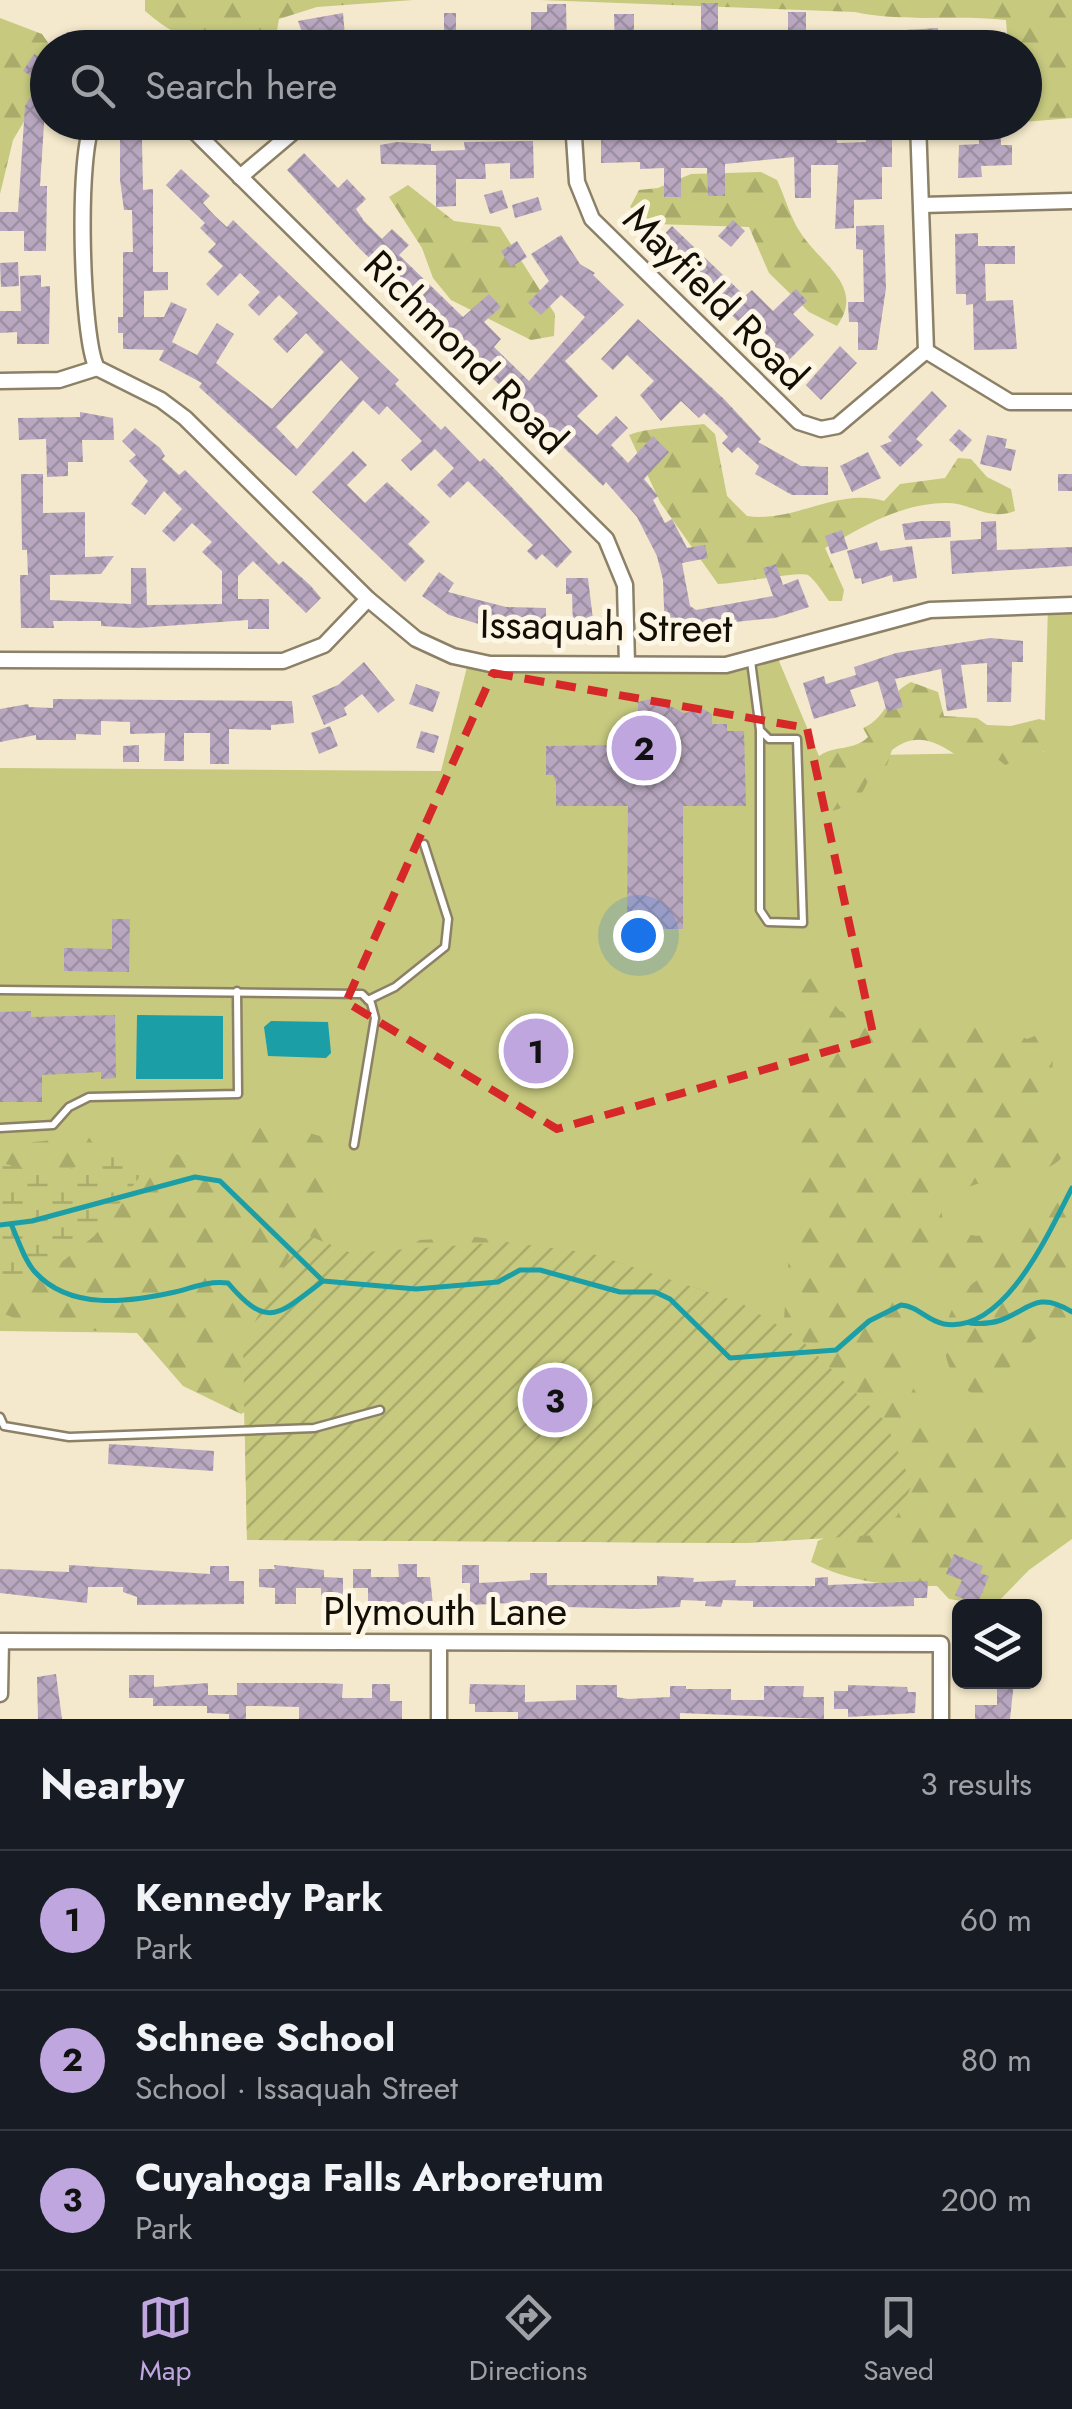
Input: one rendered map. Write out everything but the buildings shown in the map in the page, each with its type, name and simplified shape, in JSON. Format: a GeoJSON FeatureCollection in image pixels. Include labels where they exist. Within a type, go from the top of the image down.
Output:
{"type":"FeatureCollection","features":[{"type":"Feature","properties":{"kind":"street"},"geometry":{"type":"LineString","coordinates":[[0,380],[58,380],[97,368],[88,346],[85,283],[88,140]]}},
{"type":"Feature","properties":{"kind":"street","name":"Richmond Road"},"geometry":{"type":"LineString","coordinates":[[202,140],[606,539],[625,585],[627,664]]}},
{"type":"Feature","properties":{"kind":"street"},"geometry":{"type":"LineString","coordinates":[[240,177],[283,140]]}},
{"type":"Feature","properties":{"kind":"street","name":"Mayfield Road"},"geometry":{"type":"LineString","coordinates":[[575,140],[576,182],[592,219],[799,422],[821,429],[836,426],[926,351]]}},
{"type":"Feature","properties":{"kind":"street"},"geometry":{"type":"LineString","coordinates":[[919,140],[926,351],[1010,402],[1072,402]]}},
{"type":"Feature","properties":{"kind":"street"},"geometry":{"type":"LineString","coordinates":[[922,205],[1072,200]]}},
{"type":"Feature","properties":{"kind":"street","name":"Issaquah Street"},"geometry":{"type":"LineString","coordinates":[[97,368],[161,400],[185,418],[368,600],[416,639],[453,656],[502,665],[689,666],[751,660],[937,609],[1072,604]]}},
{"type":"Feature","properties":{"kind":"street"},"geometry":{"type":"LineString","coordinates":[[0,660],[284,661],[324,645],[368,600]]}},
{"type":"Feature","properties":{"kind":"street","name":"Plymouth Lane"},"geometry":{"type":"LineString","coordinates":[[0,1694],[1,1641],[941,1644],[941,1719]]}},
{"type":"Feature","properties":{"kind":"street"},"geometry":{"type":"LineString","coordinates":[[439,1644],[439,1719]]}},
{"type":"Feature","properties":{"kind":"lane"},"geometry":{"type":"LineString","coordinates":[[751,660],[760,730],[760,910],[768,922],[802,924],[797,739],[769,739],[760,730]]}},
{"type":"Feature","properties":{"kind":"lane"},"geometry":{"type":"LineString","coordinates":[[0,990],[346,992],[368,1000],[394,987],[445,947],[448,918],[424,844]]}},
{"type":"Feature","properties":{"kind":"lane"},"geometry":{"type":"LineString","coordinates":[[0,1128],[53,1125],[69,1107],[89,1097],[238,1094],[237,992]]}},
{"type":"Feature","properties":{"kind":"lane"},"geometry":{"type":"LineString","coordinates":[[354,1145],[374,1018],[368,1000]]}},
{"type":"Feature","properties":{"kind":"lane"},"geometry":{"type":"LineString","coordinates":[[0,1417],[4,1426],[69,1437],[314,1428],[380,1410]]}},
{"type":"Feature","properties":{"kind":"highlighted area"},"geometry":{"type":"Polygon","coordinates":[[[493,673],[807,728],[874,1038],[557,1129],[346,1002],[493,673]]]}},
{"type":"Feature","properties":{"kind":"green space"},"geometry":{"type":"Polygon","coordinates":[[[145,0],[413,0],[317,7],[279,19],[277,30],[171,30],[145,11],[145,0]]]}},
{"type":"Feature","properties":{"kind":"green space"},"geometry":{"type":"Polygon","coordinates":[[[540,0],[1072,0],[1072,118],[1042,120],[1042,30],[1007,30],[1006,20],[540,0]]]}},
{"type":"Feature","properties":{"kind":"green space"},"geometry":{"type":"Polygon","coordinates":[[[0,18],[32,30],[30,112],[13,140],[0,194],[0,18]]]}},
{"type":"Feature","properties":{"kind":"green space"},"geometry":{"type":"Polygon","coordinates":[[[761,172],[777,180],[800,232],[843,287],[845,312],[837,326],[809,312],[769,273],[749,227],[655,224],[630,207],[639,190],[658,188],[691,174],[761,172]]]}},
{"type":"Feature","properties":{"kind":"green space"},"geometry":{"type":"Polygon","coordinates":[[[408,185],[454,221],[500,227],[555,314],[554,336],[531,340],[451,300],[433,278],[422,248],[389,197],[408,185]]]}},
{"type":"Feature","properties":{"kind":"green space"},"geometry":{"type":"Polygon","coordinates":[[[704,424],[715,434],[727,496],[747,516],[782,515],[850,498],[884,501],[900,484],[945,478],[958,458],[971,459],[987,477],[1011,489],[1015,511],[997,514],[957,504],[931,504],[899,511],[854,532],[825,548],[844,590],[842,601],[829,601],[803,574],[718,584],[660,502],[629,435],[704,424]]]}},
{"type":"Feature","properties":{"kind":"green space"},"geometry":{"type":"Polygon","coordinates":[[[1072,604],[1072,1492],[875,1535],[745,1543],[247,1540],[243,1344],[153,1333],[0,1331],[0,768],[441,771],[469,659],[689,666],[776,654],[819,756],[1044,752],[1048,605],[1072,604]]]}},
{"type":"Feature","properties":{"kind":"green space"},"geometry":{"type":"Polygon","coordinates":[[[911,682],[938,692],[944,716],[977,718],[987,725],[1011,726],[1039,719],[1055,723],[1048,750],[1005,765],[994,756],[968,763],[931,742],[912,740],[892,750],[887,765],[872,770],[863,792],[854,801],[832,811],[815,782],[819,756],[868,737],[863,728],[911,682]]]}},
{"type":"Feature","properties":{"kind":"green space"},"geometry":{"type":"Polygon","coordinates":[[[811,978],[840,1011],[874,1025],[997,1026],[1027,1039],[1055,1028],[1048,1130],[1055,1147],[1071,1136],[1068,1150],[1048,1167],[977,1184],[939,1200],[945,1230],[977,1236],[1001,1230],[1001,1236],[1011,1242],[1043,1215],[1054,1185],[1072,1174],[1072,1363],[1064,1333],[1051,1333],[1028,1344],[1019,1354],[1005,1377],[998,1402],[975,1395],[958,1382],[948,1364],[947,1324],[955,1304],[969,1287],[988,1274],[969,1266],[931,1273],[923,1265],[858,1304],[909,1294],[924,1304],[902,1349],[906,1377],[940,1429],[1024,1425],[1072,1436],[1072,1539],[1029,1570],[1001,1599],[949,1599],[937,1586],[872,1582],[841,1575],[811,1562],[818,1541],[873,1514],[393,1255],[420,1240],[476,1237],[590,1253],[741,1303],[783,1331],[798,1145],[796,997],[802,983],[811,978]]]}},
{"type":"Feature","properties":{"kind":"green space"},"geometry":{"type":"Polygon","coordinates":[[[274,1123],[334,1140],[328,1179],[345,1189],[340,1207],[317,1212],[351,1264],[276,1394],[241,1414],[183,1386],[137,1333],[37,1328],[0,1312],[0,1282],[48,1273],[94,1236],[167,1151],[188,1157],[215,1155],[257,1128],[274,1123]]]}},
{"type":"Feature","properties":{"kind":"green space"},"geometry":{"type":"Polygon","coordinates":[[[88,1136],[99,1152],[90,1159],[88,1172],[66,1179],[0,1175],[0,1138],[16,1144],[88,1136]]]}},
{"type":"Feature","properties":{"kind":"green space"},"geometry":{"type":"Polygon","coordinates":[[[142,1153],[152,1161],[94,1236],[47,1273],[0,1285],[0,1163],[53,1174],[112,1156],[142,1153]]]}},
{"type":"Feature","properties":{"kind":"green space"},"geometry":{"type":"Polygon","coordinates":[[[302,1233],[351,1253],[507,1242],[590,1253],[741,1303],[799,1338],[885,1421],[912,1485],[897,1516],[875,1535],[745,1543],[247,1540],[243,1344],[302,1233]]]}},
{"type":"Feature","properties":{"kind":"water"},"geometry":{"type":"Polygon","coordinates":[[[137,1015],[223,1016],[223,1079],[136,1079],[137,1015]]]}},
{"type":"Feature","properties":{"kind":"water"},"geometry":{"type":"Polygon","coordinates":[[[271,1021],[328,1022],[331,1053],[326,1058],[268,1056],[264,1027],[271,1021]]]}},
{"type":"Feature","properties":{"kind":"waterway"},"geometry":{"type":"LineString","coordinates":[[0,1225],[32,1221],[195,1177],[220,1181],[323,1281],[416,1289],[498,1282],[520,1270],[540,1270],[620,1292],[655,1292],[670,1299],[730,1358],[836,1350],[869,1321],[901,1305],[944,1324],[966,1323],[986,1313],[1022,1276],[1072,1188]]}},
{"type":"Feature","properties":{"kind":"waterway"},"geometry":{"type":"LineString","coordinates":[[11,1224],[35,1272],[65,1293],[83,1298],[139,1299],[228,1283],[253,1307],[274,1312],[323,1281]]}},
{"type":"Feature","properties":{"kind":"waterway"},"geometry":{"type":"LineString","coordinates":[[970,1323],[1003,1320],[1044,1302],[1072,1312]]}},
{"type":"Feature","properties":{"kind":"place","name":"Schnee School"},"geometry":{"type":"Point","coordinates":[644,748]}},
{"type":"Feature","properties":{"kind":"place","name":"Kennedy Park"},"geometry":{"type":"Point","coordinates":[536,1051]}},
{"type":"Feature","properties":{"kind":"place","name":"Cuyahoga Falls Arboretum"},"geometry":{"type":"Point","coordinates":[555,1400]}}]}
